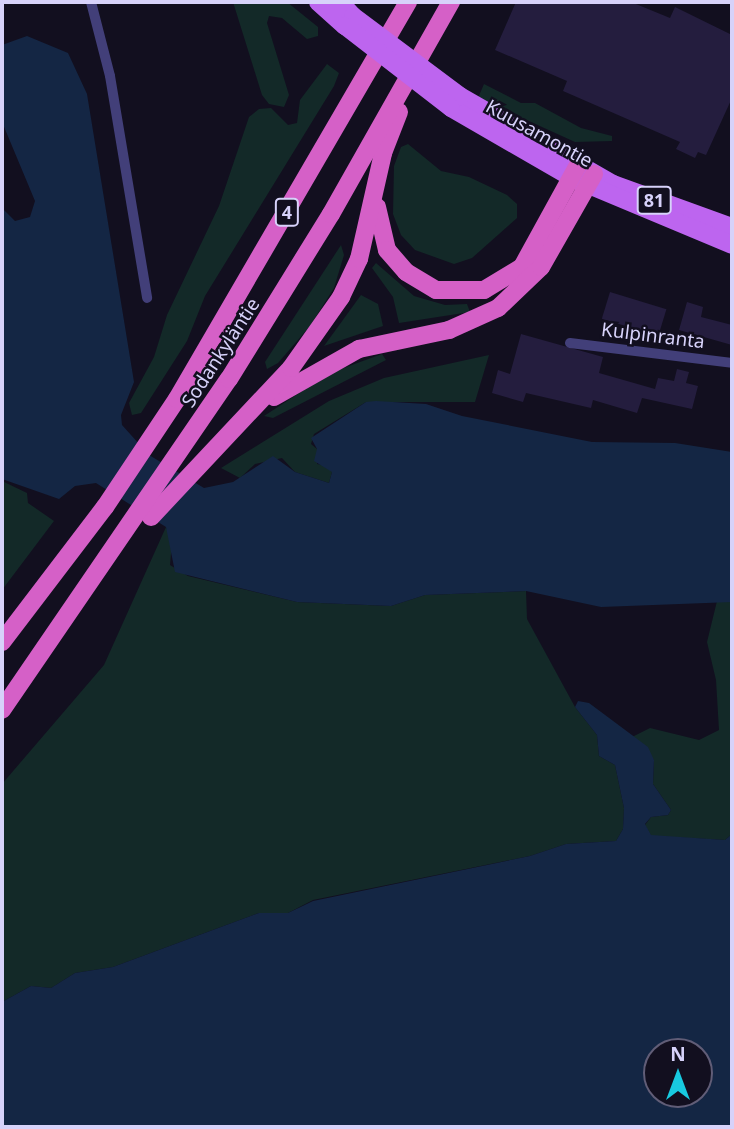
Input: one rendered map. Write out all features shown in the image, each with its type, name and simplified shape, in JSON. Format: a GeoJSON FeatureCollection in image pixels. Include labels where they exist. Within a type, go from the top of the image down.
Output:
{"type":"FeatureCollection","features":[{"type":"Feature","properties":{"kind":"highway"},"geometry":{"type":"LineString","coordinates":[[395,24],[396,2]]}},
{"type":"Feature","properties":{"kind":"highway","name":"Sodankyläntie"},"geometry":{"type":"LineString","coordinates":[[2,642],[105,507],[157,429],[408,2]]}},
{"type":"Feature","properties":{"kind":"highway","name":"Sodankyläntie"},"geometry":{"type":"LineString","coordinates":[[141,522],[288,286],[451,2]]}},
{"type":"Feature","properties":{"kind":"highway"},"geometry":{"type":"LineString","coordinates":[[2,710],[122,541],[291,368],[341,297],[359,259],[383,153],[400,110],[398,95]]}},
{"type":"Feature","properties":{"kind":"highway"},"geometry":{"type":"LineString","coordinates":[[376,191],[380,227],[396,262],[436,290],[468,293],[501,282],[522,267],[583,176]]}},
{"type":"Feature","properties":{"kind":"highway"},"geometry":{"type":"LineString","coordinates":[[247,414],[336,358],[383,342],[449,330],[498,308],[541,267],[583,176]]}},
{"type":"Feature","properties":{"kind":"main road","name":"81"},"geometry":{"type":"LineString","coordinates":[[318,2],[349,21]]}},
{"type":"Feature","properties":{"kind":"main road","name":"81"},"geometry":{"type":"LineString","coordinates":[[340,2],[349,21]]}},
{"type":"Feature","properties":{"kind":"main road","name":"Kuusamontie"},"geometry":{"type":"LineString","coordinates":[[349,21],[456,102],[583,176],[732,245]]}},
{"type":"Feature","properties":{"kind":"main road","name":"Kuusamontie"},"geometry":{"type":"LineString","coordinates":[[583,176],[732,227]]}},
{"type":"Feature","properties":{"kind":"street"},"geometry":{"type":"LineString","coordinates":[[91,2],[110,76],[146,298]]}},
{"type":"Feature","properties":{"kind":"street","name":"Kulpinranta"},"geometry":{"type":"LineString","coordinates":[[570,343],[732,363]]}},
{"type":"Feature","properties":{"kind":"green space"},"geometry":{"type":"Polygon","coordinates":[[[233,2],[287,2],[318,27],[318,36],[307,39],[282,18],[269,16],[267,23],[289,95],[284,107],[269,104],[262,95],[233,2]]]}},
{"type":"Feature","properties":{"kind":"green space"},"geometry":{"type":"Polygon","coordinates":[[[327,64],[339,73],[334,86],[205,296],[187,341],[141,413],[132,415],[129,403],[154,357],[167,315],[219,206],[249,117],[259,109],[271,108],[288,125],[297,123],[300,100],[327,64]]]}},
{"type":"Feature","properties":{"kind":"green space"},"geometry":{"type":"Polygon","coordinates":[[[484,84],[521,103],[535,103],[581,128],[612,136],[612,141],[575,142],[478,98],[484,84]]]}},
{"type":"Feature","properties":{"kind":"green space"},"geometry":{"type":"Polygon","coordinates":[[[408,144],[441,171],[469,177],[507,195],[517,204],[517,218],[472,258],[454,264],[415,250],[401,235],[393,214],[394,166],[401,147],[408,144]]]}},
{"type":"Feature","properties":{"kind":"green space"},"geometry":{"type":"Polygon","coordinates":[[[341,245],[344,255],[334,288],[310,326],[278,363],[267,369],[265,362],[341,245]]]}},
{"type":"Feature","properties":{"kind":"green space"},"geometry":{"type":"Polygon","coordinates":[[[376,263],[414,296],[445,305],[467,304],[470,312],[399,323],[393,297],[372,268],[376,263]]]}},
{"type":"Feature","properties":{"kind":"green space"},"geometry":{"type":"Polygon","coordinates":[[[361,295],[378,304],[383,326],[324,346],[361,295]]]}},
{"type":"Feature","properties":{"kind":"green space"},"geometry":{"type":"Polygon","coordinates":[[[382,354],[386,360],[273,418],[264,416],[330,373],[382,354]]]}},
{"type":"Feature","properties":{"kind":"green space"},"geometry":{"type":"Polygon","coordinates":[[[489,355],[475,402],[366,402],[314,434],[311,444],[317,449],[317,464],[329,466],[332,472],[329,483],[295,472],[282,458],[255,464],[240,478],[221,468],[329,401],[384,378],[489,355]]]}},
{"type":"Feature","properties":{"kind":"green space"},"geometry":{"type":"Polygon","coordinates":[[[2,481],[27,493],[28,503],[54,521],[2,590],[2,481]]]}},
{"type":"Feature","properties":{"kind":"green space"},"geometry":{"type":"Polygon","coordinates":[[[166,527],[172,542],[170,565],[188,576],[297,602],[391,606],[425,595],[526,591],[527,619],[575,707],[597,735],[599,756],[615,765],[624,808],[623,829],[616,841],[566,844],[530,856],[313,900],[288,913],[259,913],[113,967],[75,973],[51,988],[31,986],[2,1002],[2,784],[104,665],[166,527]]]}},
{"type":"Feature","properties":{"kind":"green space"},"geometry":{"type":"Polygon","coordinates":[[[717,601],[732,602],[732,834],[725,840],[651,836],[645,825],[651,817],[668,815],[671,810],[653,784],[654,760],[632,737],[650,728],[699,740],[719,730],[716,680],[707,642],[717,601]]]}},
{"type":"Feature","properties":{"kind":"water"},"geometry":{"type":"Polygon","coordinates":[[[27,36],[68,53],[87,94],[134,382],[121,415],[122,425],[149,455],[204,488],[233,482],[273,456],[295,472],[329,483],[332,472],[314,461],[317,449],[311,438],[366,402],[376,401],[426,404],[462,416],[592,442],[675,443],[732,452],[732,602],[601,607],[526,591],[425,595],[391,606],[297,602],[175,572],[166,527],[96,483],[75,486],[59,499],[2,479],[2,208],[15,221],[30,217],[35,201],[2,122],[2,45],[27,36]]]}},
{"type":"Feature","properties":{"kind":"water"},"geometry":{"type":"Polygon","coordinates":[[[578,701],[589,703],[648,747],[654,760],[653,784],[671,810],[668,815],[651,817],[645,824],[651,835],[725,840],[732,834],[732,1127],[2,1127],[2,1002],[31,986],[51,988],[75,973],[113,967],[259,913],[288,913],[313,901],[530,856],[566,844],[616,841],[623,829],[624,808],[615,765],[599,756],[597,735],[575,707],[578,701]]]}},
{"type":"Feature","properties":{"kind":"building"},"geometry":{"type":"Polygon","coordinates":[[[516,2],[631,2],[670,18],[675,7],[732,35],[732,98],[706,155],[698,152],[695,158],[676,149],[680,142],[563,91],[567,81],[495,50],[516,2]]]}},
{"type":"Feature","properties":{"kind":"building"},"geometry":{"type":"Polygon","coordinates":[[[610,292],[666,309],[658,336],[602,319],[610,292]]]}},
{"type":"Feature","properties":{"kind":"building"},"geometry":{"type":"Polygon","coordinates":[[[687,302],[703,307],[701,317],[732,325],[732,345],[679,330],[687,302]]]}},
{"type":"Feature","properties":{"kind":"building"},"geometry":{"type":"Polygon","coordinates":[[[521,334],[603,357],[599,373],[655,389],[658,378],[674,381],[677,369],[689,372],[686,383],[698,386],[692,409],[642,398],[637,413],[593,400],[591,408],[526,393],[523,402],[492,393],[498,370],[510,374],[521,334]]]}}]}
